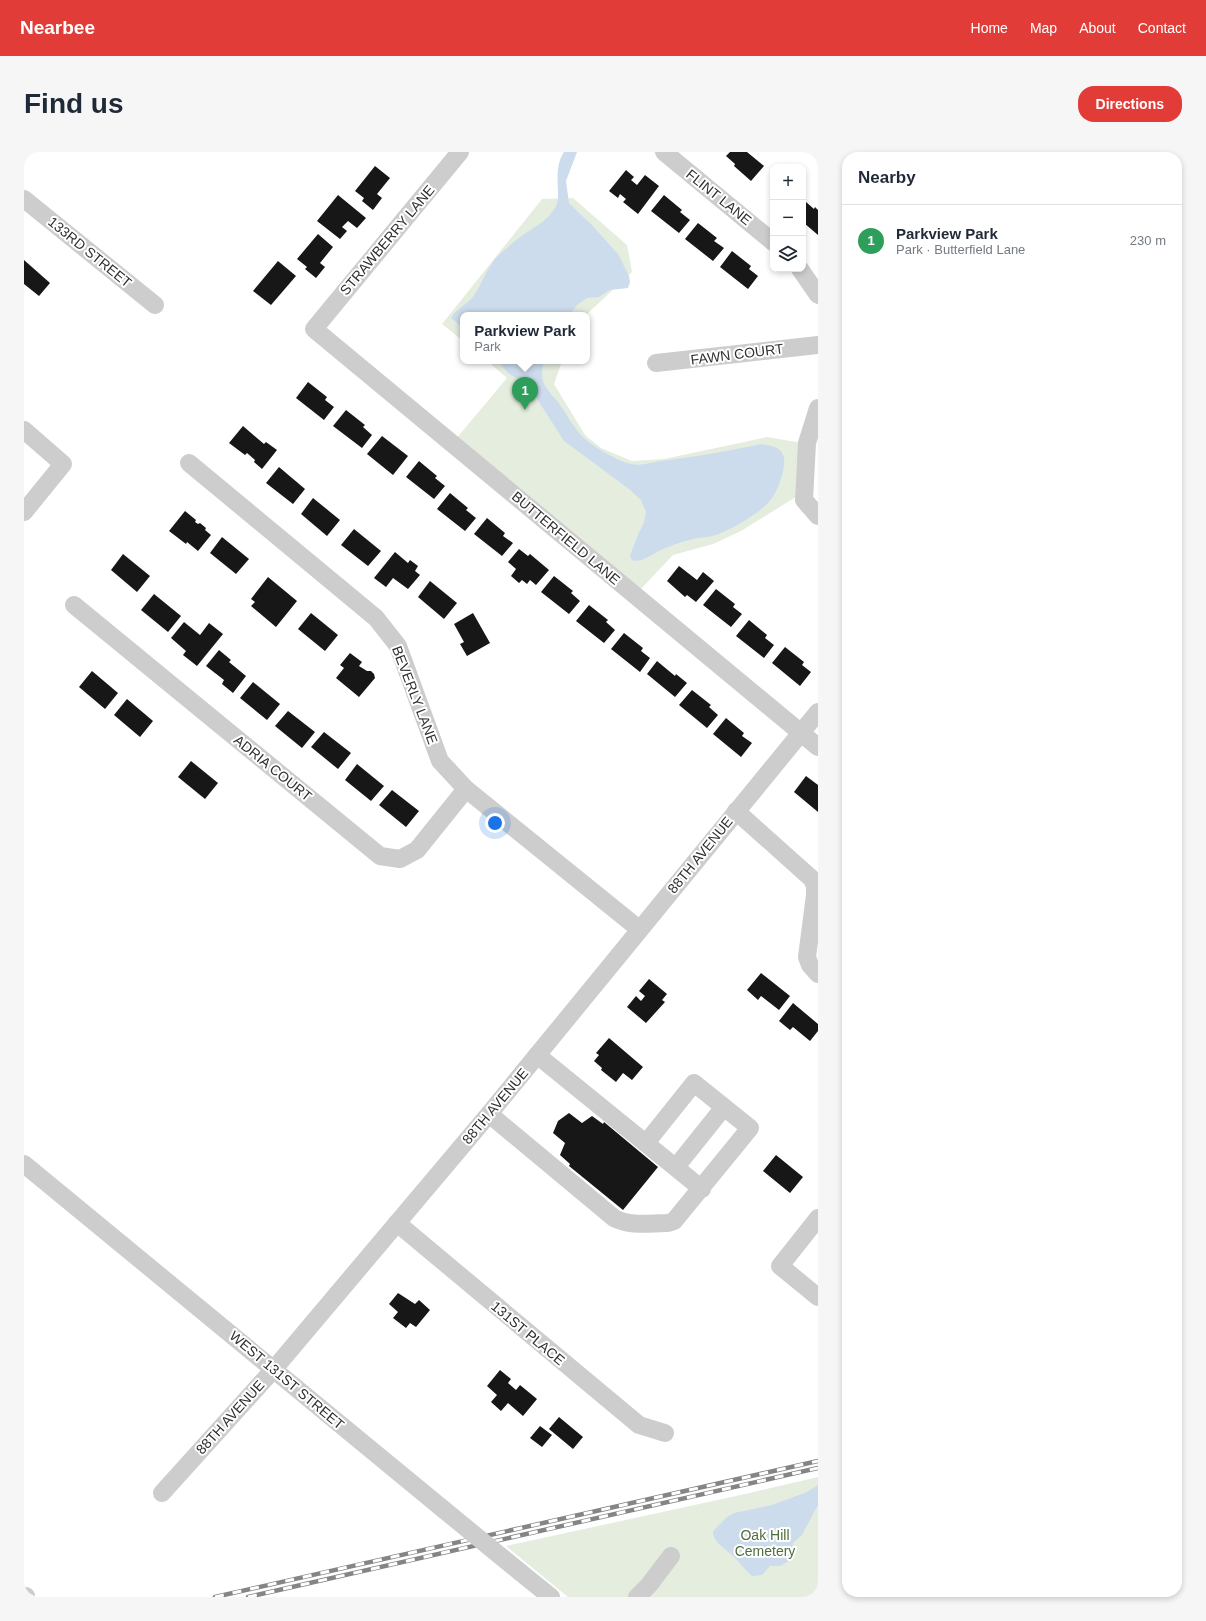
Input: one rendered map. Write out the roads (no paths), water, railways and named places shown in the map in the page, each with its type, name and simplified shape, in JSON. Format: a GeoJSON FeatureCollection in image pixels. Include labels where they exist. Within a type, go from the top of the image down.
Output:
{"type":"FeatureCollection","features":[{"type":"Feature","properties":{"kind":"street","name":"STRAWBERRY LANE"},"geometry":{"type":"LineString","coordinates":[[314,329],[460,152]]}},
{"type":"Feature","properties":{"kind":"street","name":"FLINT LANE"},"geometry":{"type":"LineString","coordinates":[[664,152],[770,240]]}},
{"type":"Feature","properties":{"kind":"street","name":"133RD STREET"},"geometry":{"type":"LineString","coordinates":[[24,199],[155,305]]}},
{"type":"Feature","properties":{"kind":"street"},"geometry":{"type":"LineString","coordinates":[[802,272],[818,295]]}},
{"type":"Feature","properties":{"kind":"street","name":"BUTTERFIELD LANE"},"geometry":{"type":"LineString","coordinates":[[314,329],[818,747]]}},
{"type":"Feature","properties":{"kind":"street","name":"FAWN COURT"},"geometry":{"type":"LineString","coordinates":[[656,364],[818,345]]}},
{"type":"Feature","properties":{"kind":"street"},"geometry":{"type":"LineString","coordinates":[[818,408],[807,443],[804,500],[818,516]]}},
{"type":"Feature","properties":{"kind":"street"},"geometry":{"type":"LineString","coordinates":[[24,430],[63,464],[24,512]]}},
{"type":"Feature","properties":{"kind":"street","name":"BEVERLY LANE"},"geometry":{"type":"LineString","coordinates":[[189,463],[376,618],[384,627],[398,646],[440,760],[466,789],[639,929]]}},
{"type":"Feature","properties":{"kind":"street","name":"ADRIA COURT"},"geometry":{"type":"LineString","coordinates":[[74,605],[380,856],[400,859],[416,850],[466,789]]}},
{"type":"Feature","properties":{"kind":"street","name":"88TH AVENUE"},"geometry":{"type":"LineString","coordinates":[[162,1493],[274,1369],[489,1114],[818,712]]}},
{"type":"Feature","properties":{"kind":"street"},"geometry":{"type":"LineString","coordinates":[[736,811],[812,879],[815,886],[815,895],[807,957],[810,965],[818,974]]}},
{"type":"Feature","properties":{"kind":"street"},"geometry":{"type":"LineString","coordinates":[[537,1055],[702,1189]]}},
{"type":"Feature","properties":{"kind":"street"},"geometry":{"type":"LineString","coordinates":[[489,1114],[614,1218],[623,1223],[645,1224],[668,1223],[674,1221],[702,1189],[750,1128],[694,1083],[646,1143]]}},
{"type":"Feature","properties":{"kind":"street"},"geometry":{"type":"LineString","coordinates":[[676,1167],[724,1107]]}},
{"type":"Feature","properties":{"kind":"street","name":"WEST 131ST STREET"},"geometry":{"type":"LineString","coordinates":[[24,1164],[550,1597]]}},
{"type":"Feature","properties":{"kind":"street"},"geometry":{"type":"LineString","coordinates":[[818,1218],[780,1266],[818,1297]]}},
{"type":"Feature","properties":{"kind":"street","name":"131ST PLACE"},"geometry":{"type":"LineString","coordinates":[[397,1223],[639,1425],[665,1433]]}},
{"type":"Feature","properties":{"kind":"street"},"geometry":{"type":"LineString","coordinates":[[637,1597],[649,1585],[671,1556]]}},
{"type":"Feature","properties":{"kind":"water"},"geometry":{"type":"Polygon","coordinates":[[[564,152],[577,152],[566,181],[569,203],[590,223],[618,254],[629,276],[630,282],[628,288],[610,290],[599,297],[587,298],[577,305],[572,312],[460,312],[460,326],[451,318],[455,312],[474,296],[493,262],[515,241],[547,218],[555,208],[558,197],[558,168],[564,152]]]}},
{"type":"Feature","properties":{"kind":"water"},"geometry":{"type":"Polygon","coordinates":[[[500,364],[543,364],[542,377],[546,387],[563,409],[577,431],[596,447],[627,463],[636,465],[644,464],[711,454],[762,444],[776,448],[782,452],[784,456],[784,466],[780,483],[772,498],[762,509],[747,520],[730,529],[714,536],[693,539],[675,544],[640,561],[632,560],[630,556],[644,522],[646,512],[641,500],[629,489],[564,441],[534,394],[523,382],[508,373],[500,364]]]}},
{"type":"Feature","properties":{"kind":"water"},"geometry":{"type":"Polygon","coordinates":[[[818,1485],[818,1505],[802,1535],[793,1543],[789,1561],[780,1566],[770,1566],[762,1575],[752,1576],[734,1557],[720,1546],[713,1535],[713,1531],[727,1517],[734,1513],[772,1505],[807,1492],[818,1485]]]}},
{"type":"Feature","properties":{"kind":"railway"},"geometry":{"type":"LineString","coordinates":[[215,1597],[818,1461]]}},
{"type":"Feature","properties":{"kind":"railway"},"geometry":{"type":"LineString","coordinates":[[248,1597],[818,1468]]}},
{"type":"Feature","properties":{"kind":"place","name":"Parkview Park"},"geometry":{"type":"Point","coordinates":[525,410]}},
{"type":"Feature","properties":{"kind":"park label","name":"Oak Hill Cemetery"},"geometry":{"type":"Point","coordinates":[765,1544]}}]}
